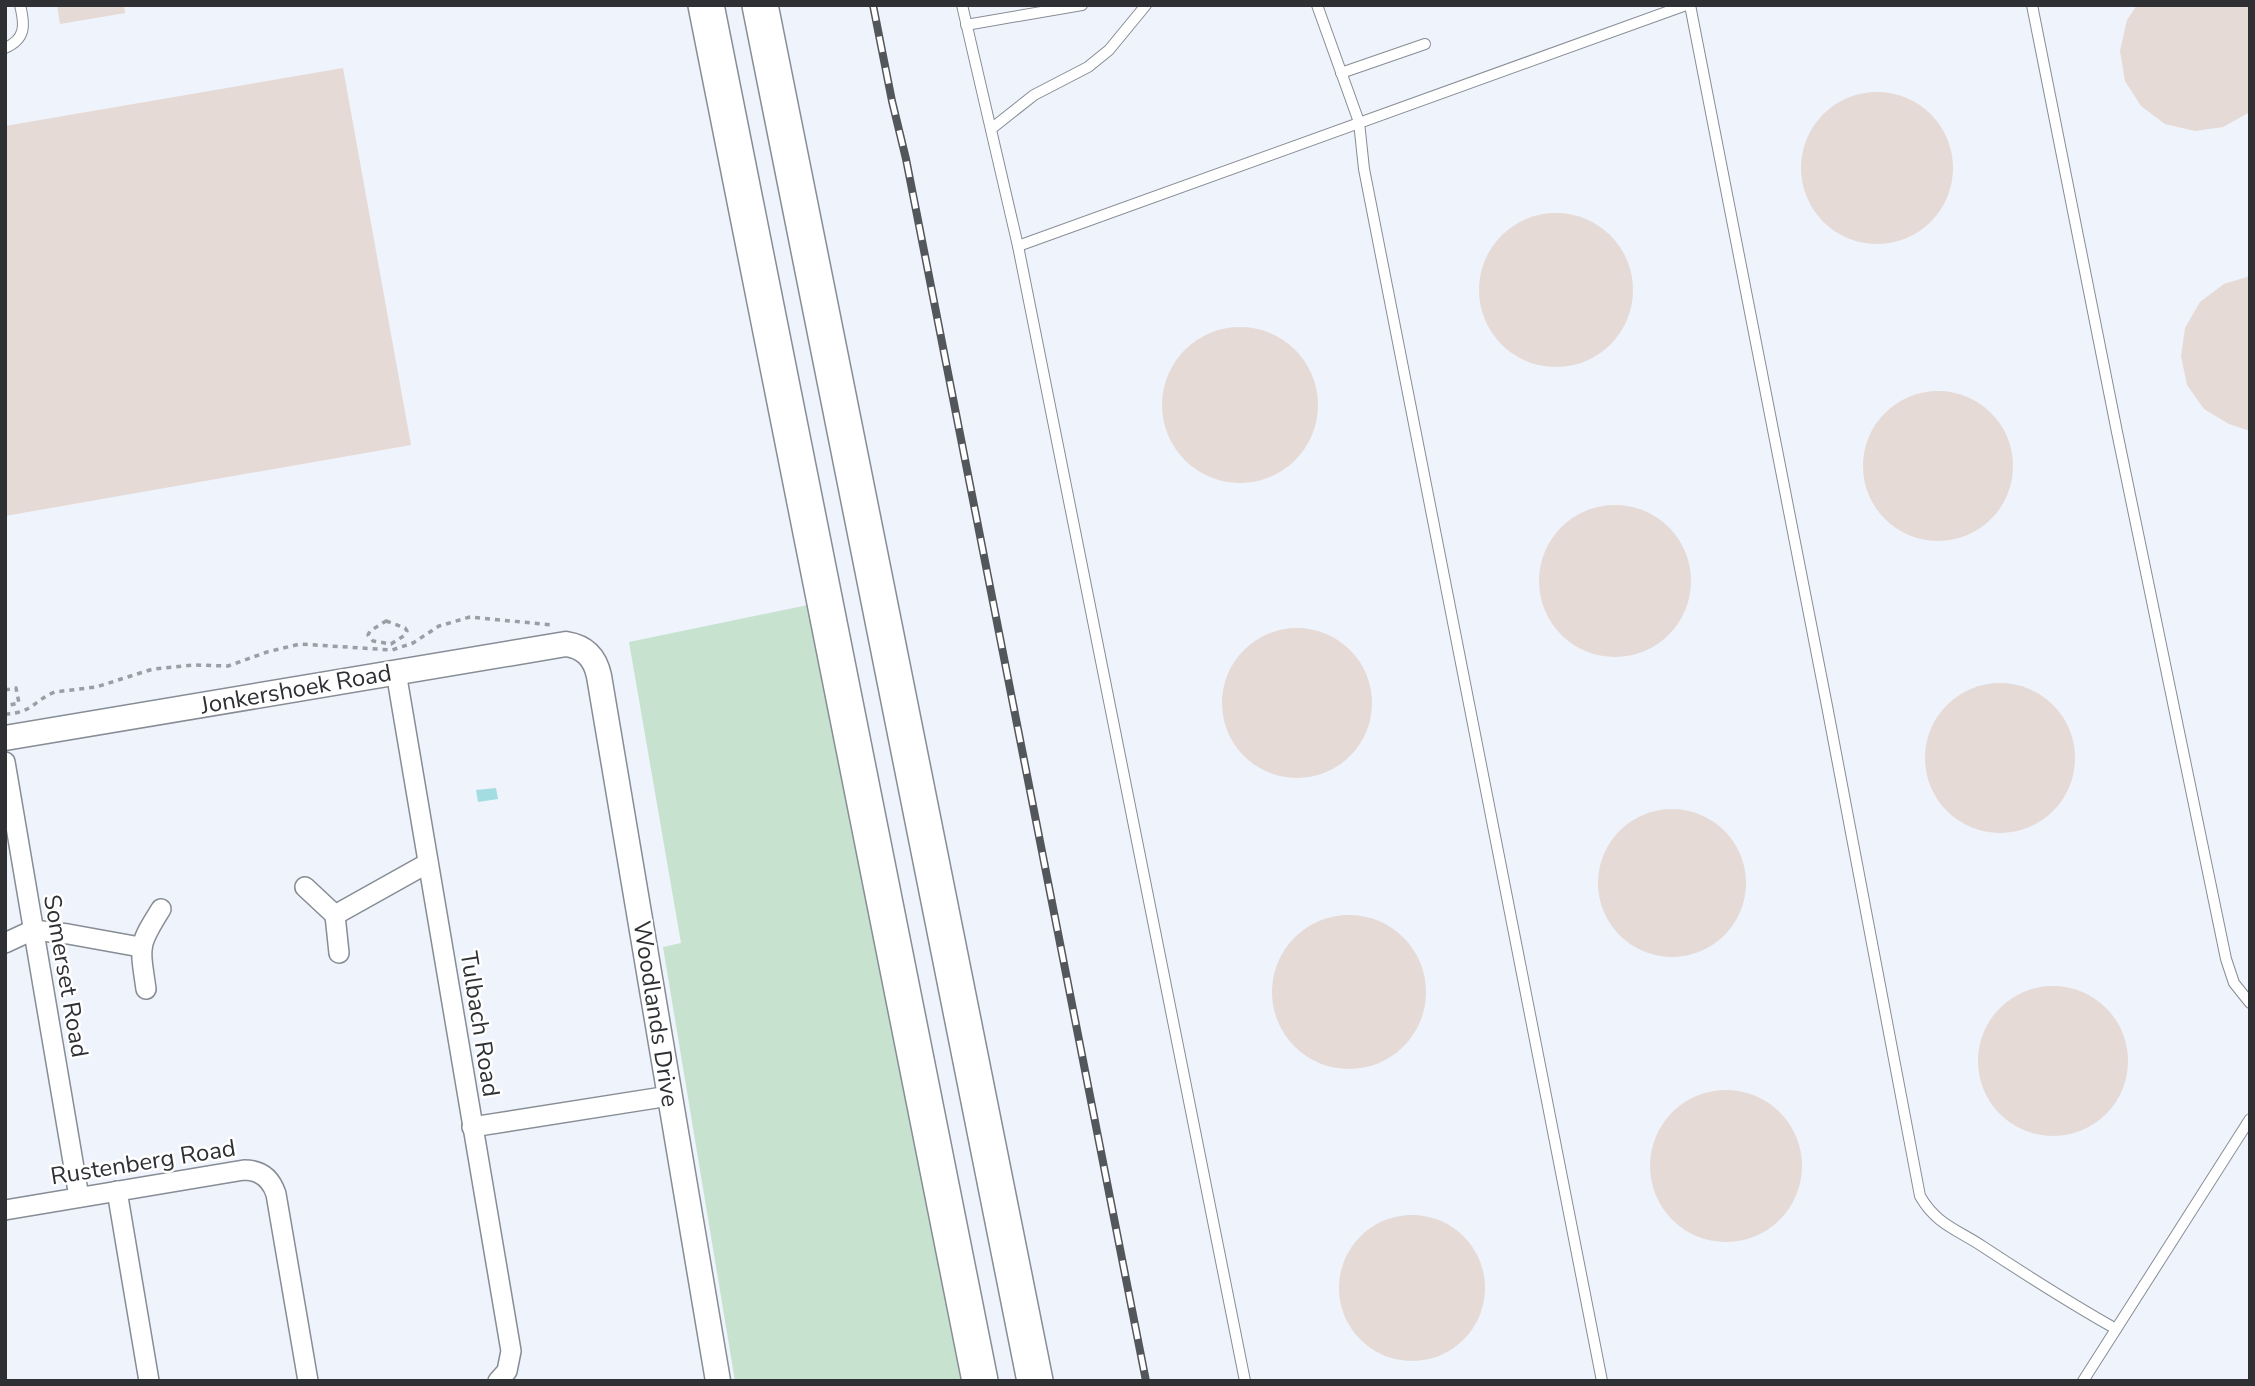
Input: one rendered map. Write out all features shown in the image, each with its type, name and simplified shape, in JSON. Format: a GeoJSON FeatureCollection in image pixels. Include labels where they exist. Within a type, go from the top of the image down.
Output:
{"type":"FeatureCollection","features":[{"type":"Feature","properties":{"kind":"highway"},"geometry":{"type":"LineString","coordinates":[[706,5],[979,1381]]}},
{"type":"Feature","properties":{"kind":"highway"},"geometry":{"type":"LineString","coordinates":[[760,5],[1035,1381]]}},
{"type":"Feature","properties":{"kind":"street","name":"Jonkershoek Road"},"geometry":{"type":"LineString","coordinates":[[5,738],[566,644],[586,651]]}},
{"type":"Feature","properties":{"kind":"street","name":"Woodlands Drive"},"geometry":{"type":"LineString","coordinates":[[586,651],[596,662],[599,676],[718,1381]]}},
{"type":"Feature","properties":{"kind":"street","name":"Tulbach Road"},"geometry":{"type":"LineString","coordinates":[[396,672],[511,1351],[507,1371],[498,1381]]}},
{"type":"Feature","properties":{"kind":"street","name":"Somerset Road"},"geometry":{"type":"LineString","coordinates":[[5,762],[79,1197]]}},
{"type":"Feature","properties":{"kind":"street"},"geometry":{"type":"LineString","coordinates":[[335,915],[428,863]]}},
{"type":"Feature","properties":{"kind":"street"},"geometry":{"type":"LineString","coordinates":[[305,887],[335,915],[339,953]]}},
{"type":"Feature","properties":{"kind":"street"},"geometry":{"type":"LineString","coordinates":[[146,989],[140,947],[161,909]]}},
{"type":"Feature","properties":{"kind":"street"},"geometry":{"type":"LineString","coordinates":[[5,943],[33,930],[68,933],[140,947]]}},
{"type":"Feature","properties":{"kind":"street"},"geometry":{"type":"LineString","coordinates":[[472,1127],[669,1096]]}},
{"type":"Feature","properties":{"kind":"street","name":"Rustenberg Road"},"geometry":{"type":"LineString","coordinates":[[5,1210],[244,1170],[259,1172],[270,1181],[276,1194],[308,1381]]}},
{"type":"Feature","properties":{"kind":"street"},"geometry":{"type":"LineString","coordinates":[[117,1191],[149,1381]]}},
{"type":"Feature","properties":{"kind":"lane"},"geometry":{"type":"LineString","coordinates":[[5,48],[9,48],[22,34],[25,26],[20,5]]}},
{"type":"Feature","properties":{"kind":"lane"},"geometry":{"type":"LineString","coordinates":[[962,5],[1018,246],[1245,1381]]}},
{"type":"Feature","properties":{"kind":"lane"},"geometry":{"type":"LineString","coordinates":[[966,25],[1082,5]]}},
{"type":"Feature","properties":{"kind":"lane"},"geometry":{"type":"LineString","coordinates":[[991,129],[1034,95],[1088,67],[1109,50],[1146,5]]}},
{"type":"Feature","properties":{"kind":"lane"},"geometry":{"type":"LineString","coordinates":[[1317,5],[1359,122],[1364,169],[1602,1381]]}},
{"type":"Feature","properties":{"kind":"lane"},"geometry":{"type":"LineString","coordinates":[[1018,246],[1688,5],[1827,706],[1920,1196],[1932,1215],[1946,1225],[2043,1287],[2116,1329]]}},
{"type":"Feature","properties":{"kind":"lane"},"geometry":{"type":"LineString","coordinates":[[2032,5],[2226,959],[2234,983],[2250,1003]]}},
{"type":"Feature","properties":{"kind":"lane"},"geometry":{"type":"LineString","coordinates":[[1341,73],[1426,44]]}},
{"type":"Feature","properties":{"kind":"lane"},"geometry":{"type":"LineString","coordinates":[[2083,1381],[2250,1119]]}},
{"type":"Feature","properties":{"kind":"path"},"geometry":{"type":"LineString","coordinates":[[5,714],[33,707],[55,692],[96,687],[140,671],[174,666],[229,666],[267,652],[300,644],[392,650],[413,643],[439,626],[470,617],[547,623],[561,628]]}},
{"type":"Feature","properties":{"kind":"path"},"geometry":{"type":"LineString","coordinates":[[386,621],[401,625],[407,631],[405,635],[391,644],[373,640],[368,635],[370,631],[386,621]]}},
{"type":"Feature","properties":{"kind":"path"},"geometry":{"type":"LineString","coordinates":[[5,690],[16,688],[19,703],[5,706]]}},
{"type":"Feature","properties":{"kind":"green space"},"geometry":{"type":"Polygon","coordinates":[[[808,605],[961,1381],[735,1381],[663,947],[681,943],[629,642],[808,605]]]}},
{"type":"Feature","properties":{"kind":"water"},"geometry":{"type":"Polygon","coordinates":[[[496,788],[498,799],[478,802],[476,790],[496,788]]]}},
{"type":"Feature","properties":{"kind":"building"},"geometry":{"type":"Polygon","coordinates":[[[57,5],[124,5],[125,13],[60,24],[57,5]]]}},
{"type":"Feature","properties":{"kind":"building"},"geometry":{"type":"Polygon","coordinates":[[[2137,5],[2250,5],[2250,112],[2223,127],[2195,131],[2165,124],[2141,106],[2125,81],[2120,51],[2127,20],[2137,5]]]}},
{"type":"Feature","properties":{"kind":"building"},"geometry":{"type":"Polygon","coordinates":[[[343,68],[411,445],[5,516],[5,126],[343,68]]]}},
{"type":"Feature","properties":{"kind":"building"},"geometry":{"type":"Polygon","coordinates":[[[1877,92],[1906,97],[1931,114],[1948,139],[1953,168],[1948,197],[1931,222],[1906,239],[1877,244],[1848,239],[1823,222],[1806,197],[1801,168],[1806,139],[1823,114],[1848,97],[1877,92]]]}},
{"type":"Feature","properties":{"kind":"building"},"geometry":{"type":"Polygon","coordinates":[[[1556,213],[1586,219],[1611,235],[1627,260],[1633,290],[1627,320],[1611,345],[1586,361],[1556,367],[1526,361],[1501,345],[1485,320],[1479,290],[1485,260],[1501,235],[1526,219],[1556,213]]]}},
{"type":"Feature","properties":{"kind":"building"},"geometry":{"type":"Polygon","coordinates":[[[2250,276],[2250,431],[2229,424],[2204,409],[2187,385],[2181,356],[2185,328],[2200,302],[2224,284],[2250,276]]]}},
{"type":"Feature","properties":{"kind":"building"},"geometry":{"type":"Polygon","coordinates":[[[1240,327],[1270,333],[1295,350],[1312,375],[1318,405],[1312,435],[1295,460],[1270,477],[1240,483],[1210,477],[1185,460],[1168,435],[1162,405],[1168,375],[1185,350],[1210,333],[1240,327]]]}},
{"type":"Feature","properties":{"kind":"building"},"geometry":{"type":"Polygon","coordinates":[[[1938,391],[1967,397],[1991,413],[2007,437],[2013,466],[2007,495],[1991,519],[1967,535],[1938,541],[1909,535],[1885,519],[1869,495],[1863,466],[1869,437],[1885,413],[1909,397],[1938,391]]]}},
{"type":"Feature","properties":{"kind":"building"},"geometry":{"type":"Polygon","coordinates":[[[1615,505],[1644,511],[1668,528],[1685,552],[1691,581],[1685,610],[1668,634],[1644,651],[1615,657],[1586,651],[1562,634],[1545,610],[1539,581],[1545,552],[1562,528],[1586,511],[1615,505]]]}},
{"type":"Feature","properties":{"kind":"building"},"geometry":{"type":"Polygon","coordinates":[[[1297,628],[1326,633],[1350,650],[1367,674],[1372,703],[1367,732],[1350,756],[1326,773],[1297,778],[1268,773],[1244,756],[1227,732],[1222,703],[1227,674],[1244,650],[1268,633],[1297,628]]]}},
{"type":"Feature","properties":{"kind":"building"},"geometry":{"type":"Polygon","coordinates":[[[2000,683],[2029,688],[2053,705],[2070,729],[2075,758],[2070,787],[2053,811],[2029,828],[2000,833],[1971,828],[1947,811],[1930,787],[1925,758],[1930,729],[1947,705],[1971,688],[2000,683]]]}},
{"type":"Feature","properties":{"kind":"building"},"geometry":{"type":"Polygon","coordinates":[[[1672,809],[1700,815],[1724,831],[1740,855],[1746,883],[1740,911],[1724,935],[1700,951],[1672,957],[1644,951],[1620,935],[1604,911],[1598,883],[1604,855],[1620,831],[1644,815],[1672,809]]]}},
{"type":"Feature","properties":{"kind":"building"},"geometry":{"type":"Polygon","coordinates":[[[1349,915],[1378,921],[1403,938],[1420,963],[1426,992],[1420,1021],[1403,1046],[1378,1063],[1349,1069],[1320,1063],[1295,1046],[1278,1021],[1272,992],[1278,963],[1295,938],[1320,921],[1349,915]]]}},
{"type":"Feature","properties":{"kind":"building"},"geometry":{"type":"Polygon","coordinates":[[[2053,986],[2082,991],[2106,1008],[2123,1032],[2128,1061],[2123,1090],[2106,1114],[2082,1131],[2053,1136],[2024,1131],[2000,1114],[1983,1090],[1978,1061],[1983,1032],[2000,1008],[2024,991],[2053,986]]]}},
{"type":"Feature","properties":{"kind":"building"},"geometry":{"type":"Polygon","coordinates":[[[1726,1090],[1755,1095],[1780,1112],[1797,1137],[1802,1166],[1797,1195],[1780,1220],[1755,1237],[1726,1242],[1697,1237],[1672,1220],[1655,1195],[1650,1166],[1655,1137],[1672,1112],[1697,1095],[1726,1090]]]}},
{"type":"Feature","properties":{"kind":"building"},"geometry":{"type":"Polygon","coordinates":[[[1412,1215],[1440,1220],[1464,1236],[1480,1260],[1485,1288],[1480,1316],[1464,1340],[1440,1356],[1412,1361],[1384,1356],[1360,1340],[1344,1316],[1339,1288],[1344,1260],[1360,1236],[1384,1220],[1412,1215]]]}},
{"type":"Feature","properties":{"kind":"railway"},"geometry":{"type":"LineString","coordinates":[[873,5],[906,159],[1146,1381]]}}]}
